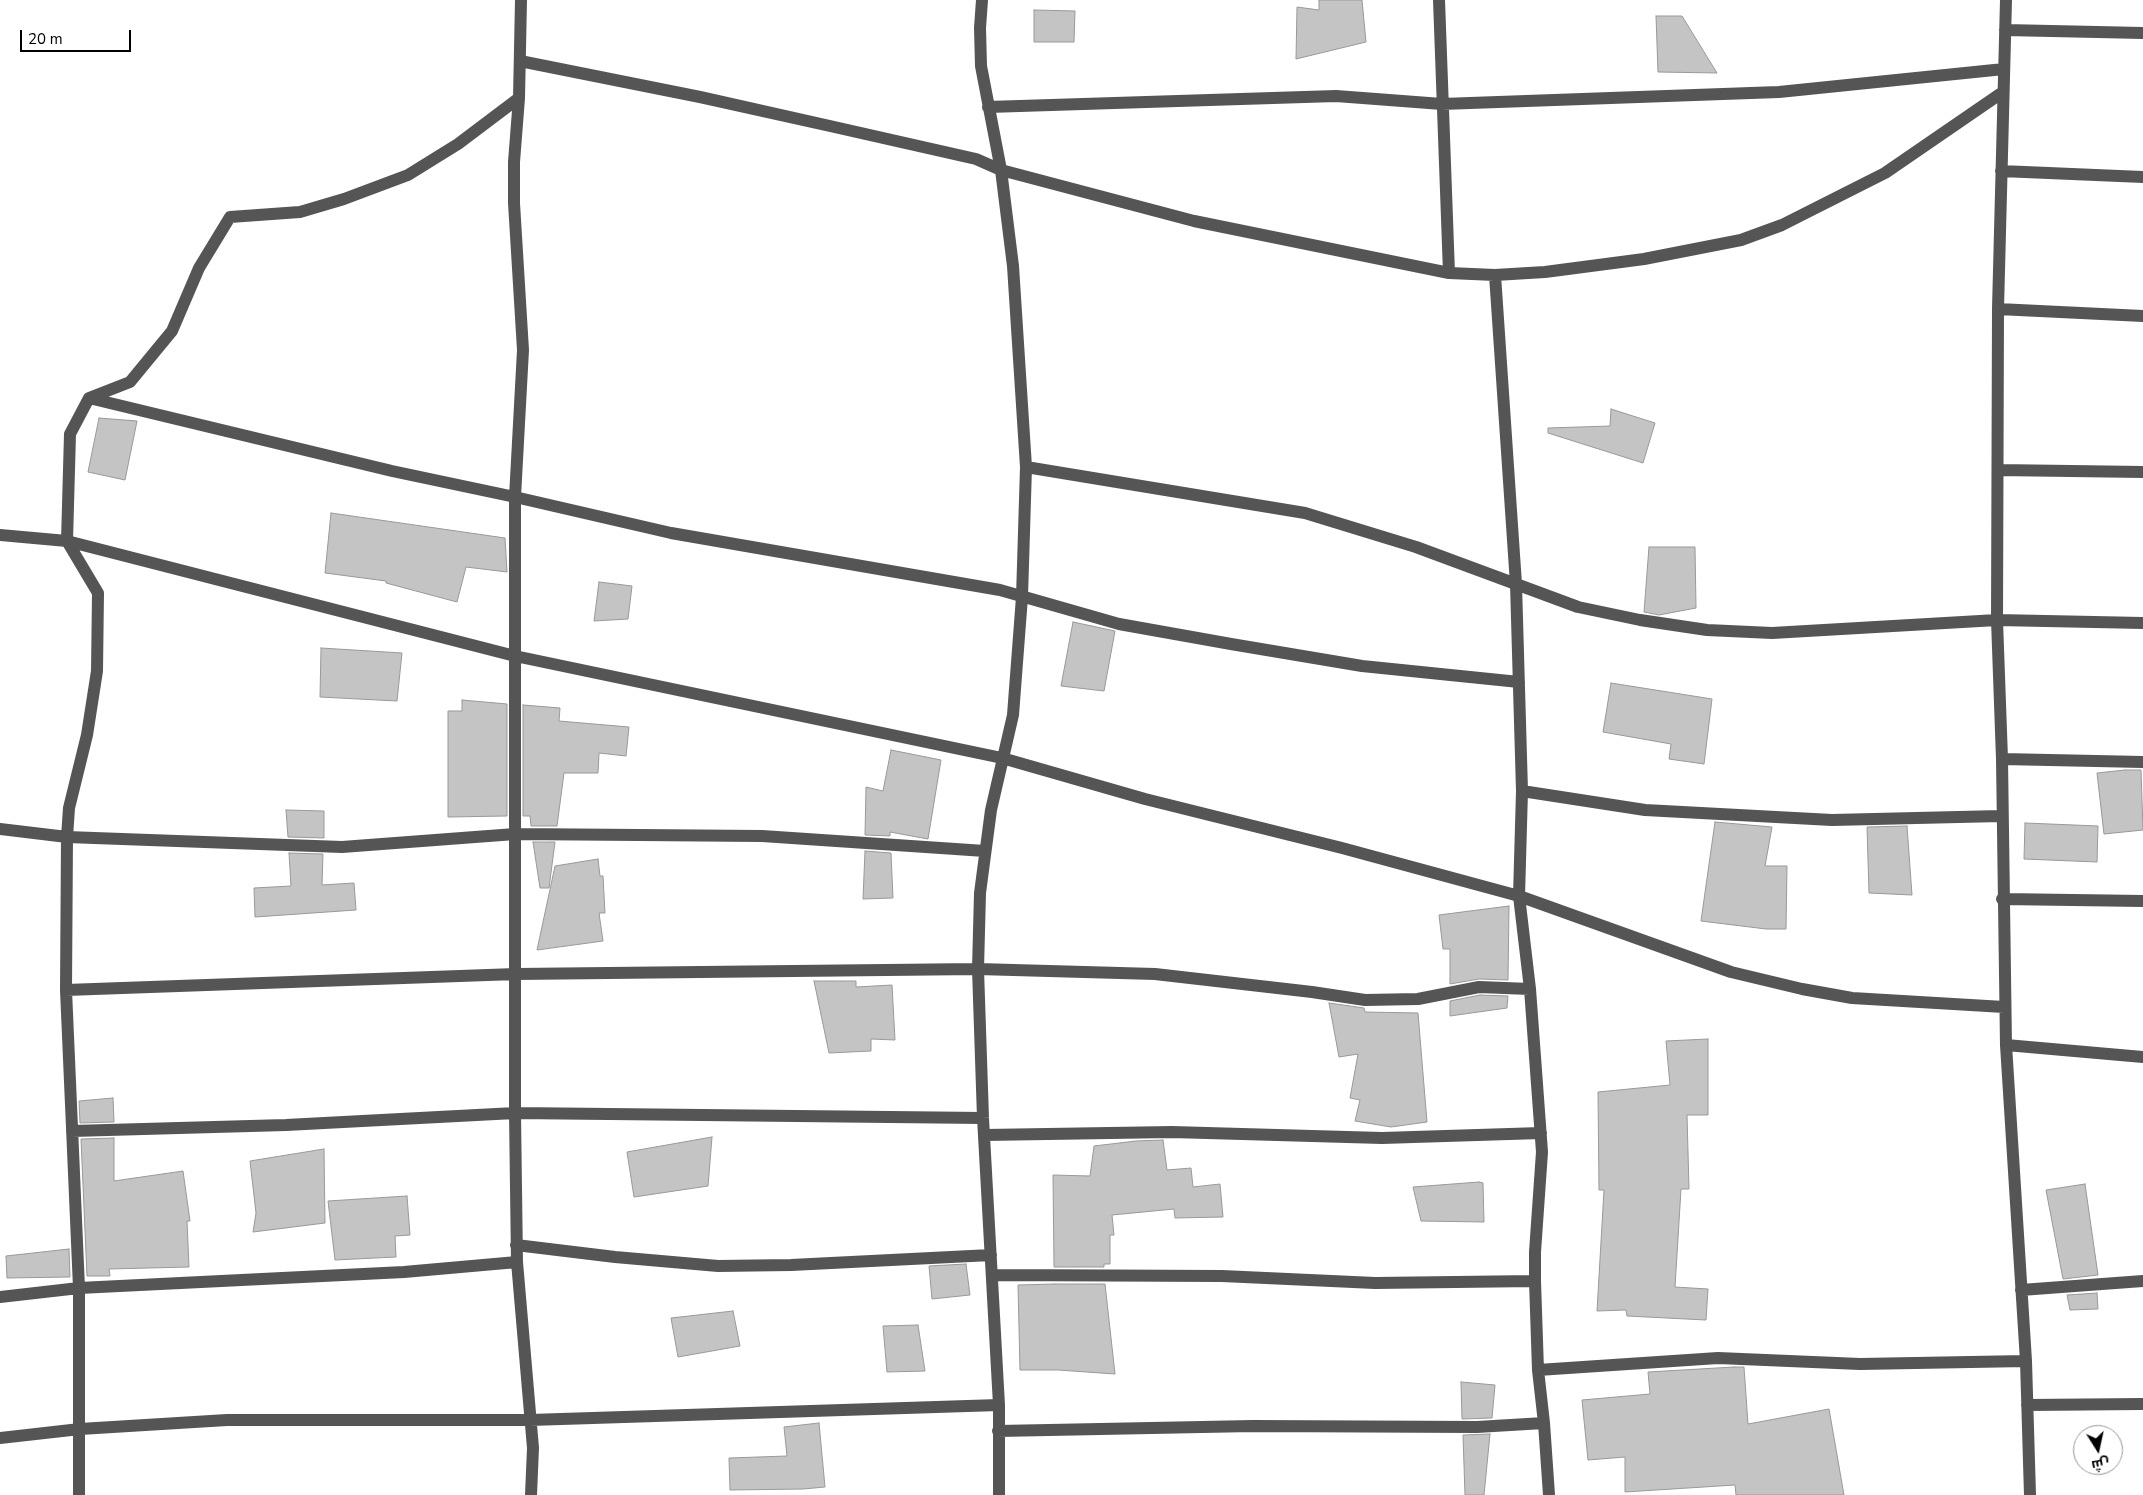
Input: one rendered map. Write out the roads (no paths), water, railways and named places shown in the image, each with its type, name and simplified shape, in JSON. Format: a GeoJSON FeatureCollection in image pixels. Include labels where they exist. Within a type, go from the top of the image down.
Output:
{"type":"FeatureCollection","features":[{"type":"Feature","properties":{"kind":"street"},"geometry":{"type":"LineString","coordinates":[[520,0],[519,98],[514,162],[514,203],[523,350],[515,496],[516,1245],[533,1448],[532,1495]]}},
{"type":"Feature","properties":{"kind":"street"},"geometry":{"type":"LineString","coordinates":[[982,0],[980,28],[981,66],[1001,170],[1013,266],[1026,467],[1022,597],[1012,715],[985,851],[980,893],[978,969],[998,1404],[999,1495]]}},
{"type":"Feature","properties":{"kind":"street"},"geometry":{"type":"LineString","coordinates":[[1439,0],[1449,273]]}},
{"type":"Feature","properties":{"kind":"street"},"geometry":{"type":"LineString","coordinates":[[2006,0],[1998,309],[1997,620],[2002,759],[2004,1007],[2026,1361],[2030,1495]]}},
{"type":"Feature","properties":{"kind":"street"},"geometry":{"type":"LineString","coordinates":[[2005,30],[2143,33]]}},
{"type":"Feature","properties":{"kind":"street"},"geometry":{"type":"LineString","coordinates":[[520,61],[700,97],[976,159],[1001,170],[1194,221],[1449,273],[1495,274],[1545,272],[1644,259],[1741,240],[1782,225],[1885,173],[2003,92]]}},
{"type":"Feature","properties":{"kind":"street"},"geometry":{"type":"LineString","coordinates":[[988,107],[1336,96],[1442,104],[1779,92],[2004,69]]}},
{"type":"Feature","properties":{"kind":"street"},"geometry":{"type":"LineString","coordinates":[[79,1495],[79,1288],[66,990],[67,836],[69,808],[88,735],[97,671],[98,593],[67,541],[70,434],[89,398],[130,382],[172,331],[199,268],[230,217],[300,212],[344,199],[408,175],[458,144],[519,98]]}},
{"type":"Feature","properties":{"kind":"street"},"geometry":{"type":"LineString","coordinates":[[2001,172],[2143,177]]}},
{"type":"Feature","properties":{"kind":"street"},"geometry":{"type":"LineString","coordinates":[[1495,274],[1516,584],[1522,791],[1519,896],[1530,989],[1542,1152],[1535,1252],[1535,1281],[1538,1370],[1549,1495]]}},
{"type":"Feature","properties":{"kind":"street"},"geometry":{"type":"LineString","coordinates":[[1998,309],[2143,316]]}},
{"type":"Feature","properties":{"kind":"street"},"geometry":{"type":"LineString","coordinates":[[89,398],[392,471],[515,496],[671,533],[1000,590],[1119,624],[1362,666],[1519,682]]}},
{"type":"Feature","properties":{"kind":"street"},"geometry":{"type":"LineString","coordinates":[[1026,467],[1305,513],[1416,547],[1578,607],[1640,620],[1707,630],[1772,633],[1997,620],[2143,623]]}},
{"type":"Feature","properties":{"kind":"street"},"geometry":{"type":"LineString","coordinates":[[1998,470],[2143,472]]}},
{"type":"Feature","properties":{"kind":"street"},"geometry":{"type":"LineString","coordinates":[[0,535],[67,541],[515,656],[1002,758],[1145,799],[1342,848],[1519,896],[1731,972],[1802,989],[1852,998],[2004,1007]]}},
{"type":"Feature","properties":{"kind":"street"},"geometry":{"type":"LineString","coordinates":[[2002,759],[2143,762]]}},
{"type":"Feature","properties":{"kind":"street"},"geometry":{"type":"LineString","coordinates":[[1522,791],[1645,810],[1832,820],[2001,816]]}},
{"type":"Feature","properties":{"kind":"street"},"geometry":{"type":"LineString","coordinates":[[0,829],[67,836],[342,847],[515,834],[762,836],[985,851]]}},
{"type":"Feature","properties":{"kind":"street"},"geometry":{"type":"LineString","coordinates":[[2002,898],[2143,901]]}},
{"type":"Feature","properties":{"kind":"street"},"geometry":{"type":"LineString","coordinates":[[66,990],[516,974],[978,969],[1155,974],[1365,1000],[1418,999],[1479,987],[1530,989]]}},
{"type":"Feature","properties":{"kind":"street"},"geometry":{"type":"LineString","coordinates":[[2006,1045],[2143,1057]]}},
{"type":"Feature","properties":{"kind":"street"},"geometry":{"type":"LineString","coordinates":[[72,1132],[286,1125],[515,1113],[984,1118]]}},
{"type":"Feature","properties":{"kind":"street"},"geometry":{"type":"LineString","coordinates":[[985,1135],[1172,1132],[1382,1138],[1541,1133]]}},
{"type":"Feature","properties":{"kind":"street"},"geometry":{"type":"LineString","coordinates":[[516,1245],[615,1258],[718,1266],[791,1265],[991,1255]]}},
{"type":"Feature","properties":{"kind":"street"},"geometry":{"type":"LineString","coordinates":[[0,1297],[79,1288],[404,1272],[517,1262]]}},
{"type":"Feature","properties":{"kind":"street"},"geometry":{"type":"LineString","coordinates":[[992,1275],[1222,1276],[1375,1283],[1535,1281]]}},
{"type":"Feature","properties":{"kind":"street"},"geometry":{"type":"LineString","coordinates":[[2021,1290],[2143,1281]]}},
{"type":"Feature","properties":{"kind":"street"},"geometry":{"type":"LineString","coordinates":[[1538,1370],[1718,1358],[1860,1364],[2026,1361]]}},
{"type":"Feature","properties":{"kind":"street"},"geometry":{"type":"LineString","coordinates":[[0,1438],[80,1429],[227,1420],[530,1420],[998,1404]]}},
{"type":"Feature","properties":{"kind":"street"},"geometry":{"type":"LineString","coordinates":[[2027,1406],[2143,1404]]}},
{"type":"Feature","properties":{"kind":"street"},"geometry":{"type":"LineString","coordinates":[[998,1431],[1253,1426],[1477,1428],[1544,1423]]}}]}
